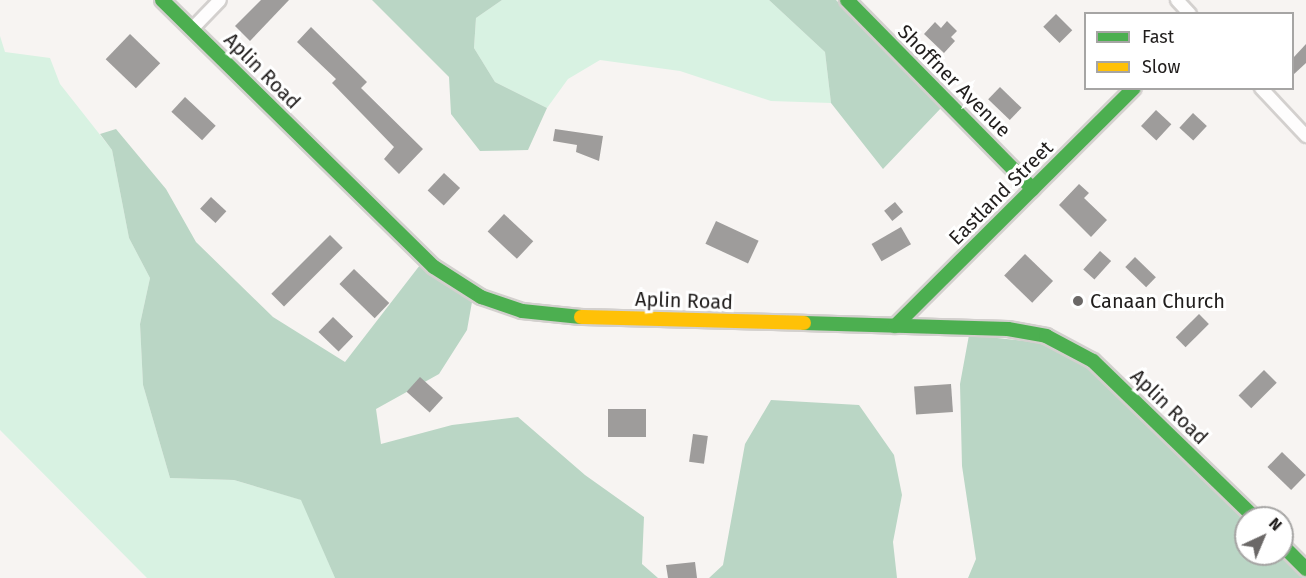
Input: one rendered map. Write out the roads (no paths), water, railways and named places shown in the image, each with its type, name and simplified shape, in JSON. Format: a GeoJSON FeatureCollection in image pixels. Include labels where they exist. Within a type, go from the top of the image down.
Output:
{"type":"FeatureCollection","features":[{"type":"Feature","properties":{"kind":"street","name":"Aplin Road"},"geometry":{"type":"LineString","coordinates":[[162,0],[434,267],[481,297],[522,311],[551,316],[1021,330],[1068,345],[1093,361],[1243,506]]}},
{"type":"Feature","properties":{"kind":"street"},"geometry":{"type":"LineString","coordinates":[[192,29],[220,0]]}},
{"type":"Feature","properties":{"kind":"street","name":"Shoffner Avenue"},"geometry":{"type":"LineString","coordinates":[[847,0],[1033,189]]}},
{"type":"Feature","properties":{"kind":"street"},"geometry":{"type":"LineString","coordinates":[[1177,0],[1188,12]]}},
{"type":"Feature","properties":{"kind":"street","name":"Eastland Street"},"geometry":{"type":"LineString","coordinates":[[895,326],[1132,90]]}},
{"type":"Feature","properties":{"kind":"street"},"geometry":{"type":"LineString","coordinates":[[1263,90],[1306,136]]}},
{"type":"Feature","properties":{"kind":"street"},"geometry":{"type":"LineString","coordinates":[[1294,557],[1306,569]]}},
{"type":"Feature","properties":{"kind":"place","name":"Canaan Church"},"geometry":{"type":"Point","coordinates":[1078,301]}}]}
